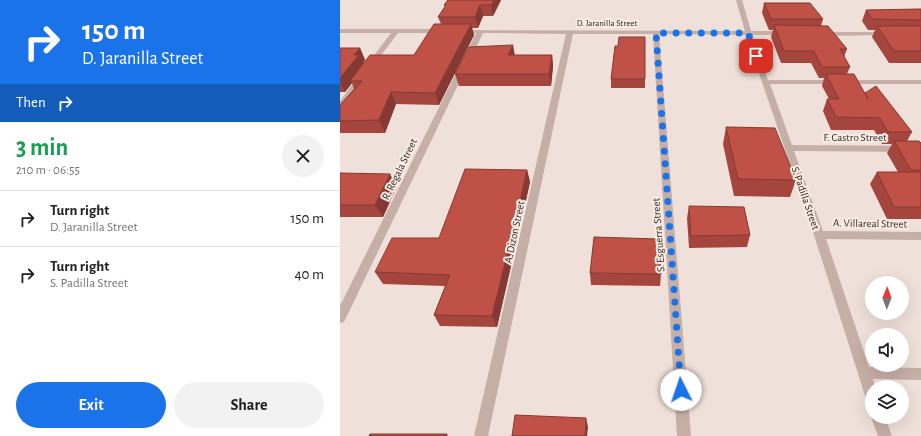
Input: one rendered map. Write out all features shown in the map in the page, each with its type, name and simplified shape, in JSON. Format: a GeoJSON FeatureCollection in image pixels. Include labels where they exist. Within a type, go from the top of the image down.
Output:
{"type":"FeatureCollection","features":[{"type":"Feature","properties":{"kind":"street","name":"S. Padilla Street"},"geometry":{"type":"LineString","coordinates":[[739,0],[748,33],[819,235],[866,380]]}},
{"type":"Feature","properties":{"kind":"street","name":"D. Jaranilla Street"},"geometry":{"type":"LineString","coordinates":[[340,31],[795,34]]}},
{"type":"Feature","properties":{"kind":"street"},"geometry":{"type":"LineString","coordinates":[[340,106],[396,31]]}},
{"type":"Feature","properties":{"kind":"street","name":"R. Regala Street"},"geometry":{"type":"LineString","coordinates":[[340,318],[480,32]]}},
{"type":"Feature","properties":{"kind":"street","name":"A. Dizon Street"},"geometry":{"type":"LineString","coordinates":[[481,436],[570,32]]}},
{"type":"Feature","properties":{"kind":"street","name":"S. Esguerra Street"},"geometry":{"type":"LineString","coordinates":[[656,33],[684,436]]}},
{"type":"Feature","properties":{"kind":"street"},"geometry":{"type":"LineString","coordinates":[[811,34],[890,34]]}},
{"type":"Feature","properties":{"kind":"street"},"geometry":{"type":"LineString","coordinates":[[765,82],[921,82]]}},
{"type":"Feature","properties":{"kind":"street","name":"F. Castro Street"},"geometry":{"type":"LineString","coordinates":[[788,148],[921,149]]}},
{"type":"Feature","properties":{"kind":"street","name":"A. Villareal Street"},"geometry":{"type":"LineString","coordinates":[[819,235],[921,236]]}},
{"type":"Feature","properties":{"kind":"street"},"geometry":{"type":"LineString","coordinates":[[864,373],[921,374]]}},
{"type":"Feature","properties":{"kind":"street"},"geometry":{"type":"LineString","coordinates":[[881,424],[885,436]]}},
{"type":"Feature","properties":{"kind":"building"},"geometry":{"type":"Polygon","coordinates":[[[448,0],[494,0],[491,5],[480,5],[475,17],[438,17],[448,0]]]}},
{"type":"Feature","properties":{"kind":"building"},"geometry":{"type":"Polygon","coordinates":[[[764,3],[810,3],[823,19],[771,19],[764,3]]]}},
{"type":"Feature","properties":{"kind":"building"},"geometry":{"type":"Polygon","coordinates":[[[921,9],[921,20],[872,19],[866,10],[921,9]]]}},
{"type":"Feature","properties":{"kind":"building"},"geometry":{"type":"Polygon","coordinates":[[[434,24],[471,24],[435,93],[391,92],[379,120],[340,121],[340,105],[362,81],[350,81],[370,55],[414,55],[434,24]]]}},
{"type":"Feature","properties":{"kind":"building"},"geometry":{"type":"Polygon","coordinates":[[[774,25],[828,26],[847,49],[840,49],[850,67],[822,67],[814,51],[784,51],[774,25]]]}},
{"type":"Feature","properties":{"kind":"building"},"geometry":{"type":"Polygon","coordinates":[[[877,26],[921,26],[921,51],[894,51],[877,26]]]}},
{"type":"Feature","properties":{"kind":"building"},"geometry":{"type":"Polygon","coordinates":[[[619,37],[645,37],[645,79],[611,79],[615,46],[618,46],[619,37]]]}},
{"type":"Feature","properties":{"kind":"building"},"geometry":{"type":"Polygon","coordinates":[[[513,45],[508,55],[552,55],[549,74],[455,74],[469,47],[513,45]]]}},
{"type":"Feature","properties":{"kind":"building"},"geometry":{"type":"Polygon","coordinates":[[[340,48],[360,48],[354,55],[359,55],[340,78],[340,48]]]}},
{"type":"Feature","properties":{"kind":"building"},"geometry":{"type":"Polygon","coordinates":[[[826,74],[854,74],[868,99],[865,93],[876,86],[912,132],[888,132],[880,118],[836,117],[827,99],[839,99],[826,74]]]}},
{"type":"Feature","properties":{"kind":"building"},"geometry":{"type":"Polygon","coordinates":[[[726,127],[775,128],[796,180],[738,179],[726,127]]]}},
{"type":"Feature","properties":{"kind":"building"},"geometry":{"type":"Polygon","coordinates":[[[894,141],[919,141],[921,143],[921,170],[911,170],[894,141]]]}},
{"type":"Feature","properties":{"kind":"building"},"geometry":{"type":"Polygon","coordinates":[[[465,169],[527,170],[492,316],[434,315],[450,275],[375,272],[392,238],[439,238],[465,169]]]}},
{"type":"Feature","properties":{"kind":"building"},"geometry":{"type":"Polygon","coordinates":[[[877,172],[920,172],[921,207],[894,207],[877,172]]]}},
{"type":"Feature","properties":{"kind":"building"},"geometry":{"type":"Polygon","coordinates":[[[340,173],[390,174],[375,205],[340,205],[340,173]]]}},
{"type":"Feature","properties":{"kind":"building"},"geometry":{"type":"Polygon","coordinates":[[[689,206],[744,207],[750,235],[691,236],[689,206]]]}},
{"type":"Feature","properties":{"kind":"building"},"geometry":{"type":"Polygon","coordinates":[[[594,237],[658,239],[661,274],[590,273],[594,237]]]}},
{"type":"Feature","properties":{"kind":"building"},"geometry":{"type":"Polygon","coordinates":[[[515,415],[586,418],[585,436],[512,436],[515,415]]]}},
{"type":"Feature","properties":{"kind":"building"},"geometry":{"type":"Polygon","coordinates":[[[370,434],[447,434],[447,436],[369,436],[370,434]]]}},
{"type":"Feature","properties":{"kind":"route"},"geometry":{"type":"LineString","coordinates":[[681,390],[656,33],[748,33],[756,56]]}}]}
